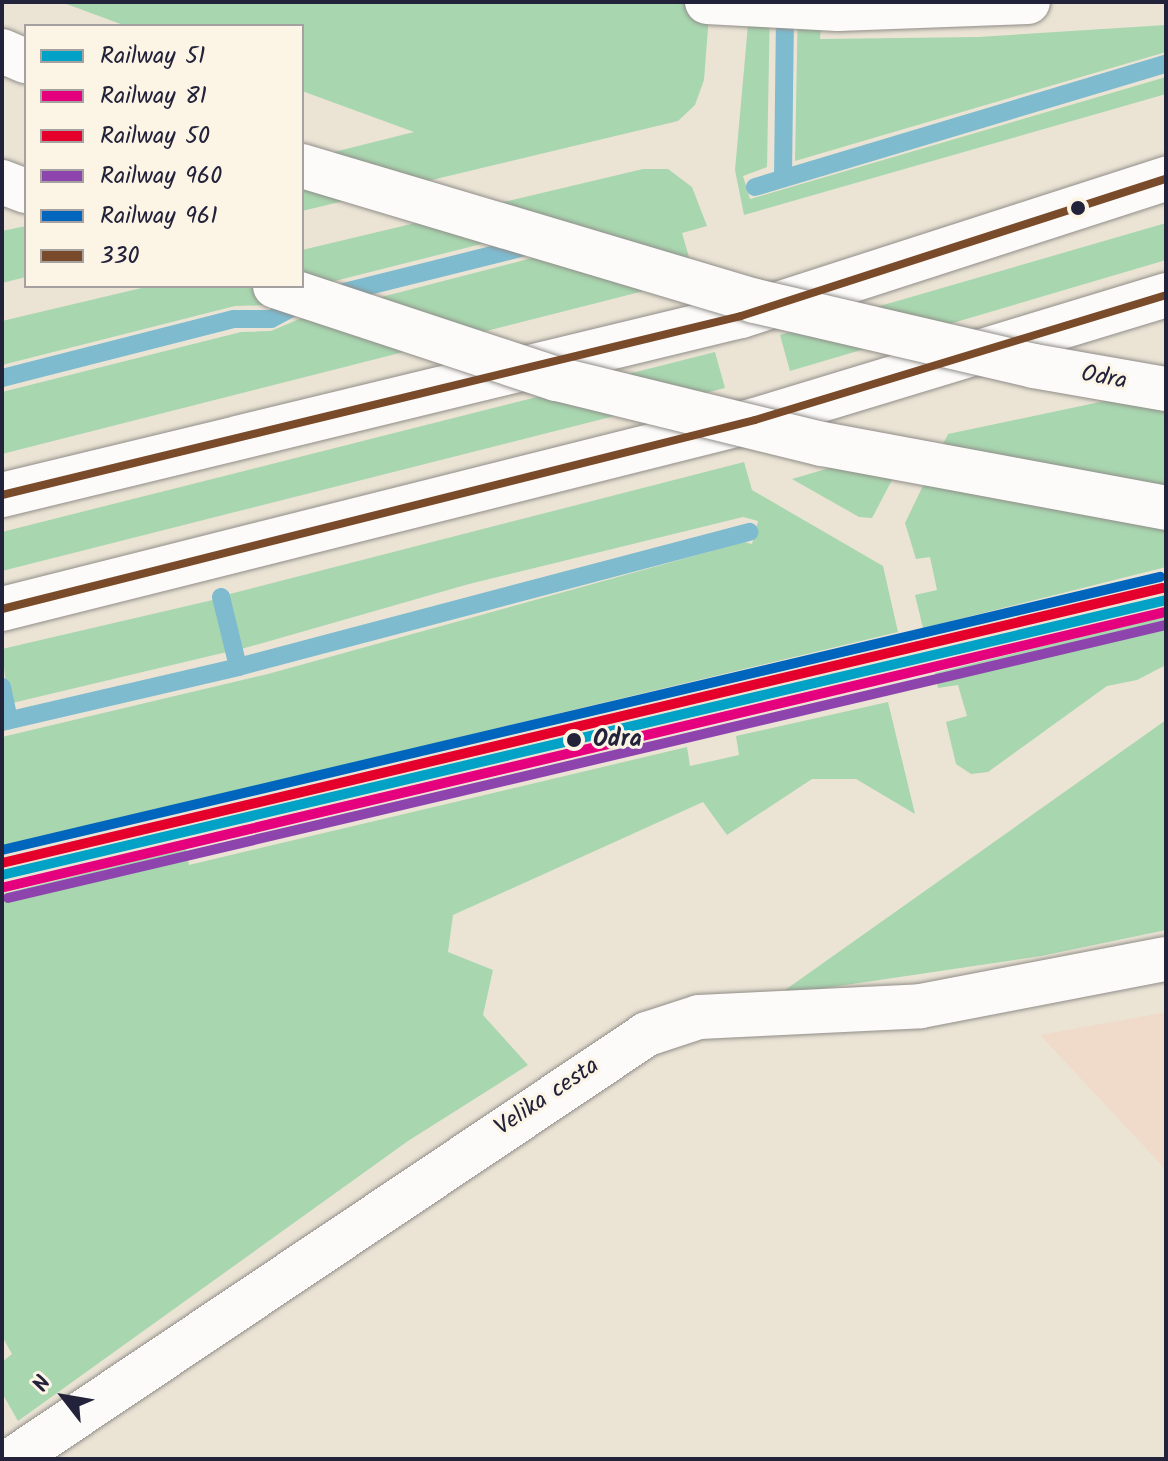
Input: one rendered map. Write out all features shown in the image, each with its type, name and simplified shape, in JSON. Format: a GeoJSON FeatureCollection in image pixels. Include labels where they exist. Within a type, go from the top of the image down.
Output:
{"type":"FeatureCollection","features":[{"type":"Feature","properties":{"kind":"main road"},"geometry":{"type":"LineString","coordinates":[[707,2],[838,9],[1028,2]]}},
{"type":"Feature","properties":{"kind":"main road"},"geometry":{"type":"LineString","coordinates":[[2,51],[24,60]]}},
{"type":"Feature","properties":{"kind":"main road","name":"Odra"},"geometry":{"type":"LineString","coordinates":[[304,167],[755,301],[1034,366],[1166,389]]}},
{"type":"Feature","properties":{"kind":"main road"},"geometry":{"type":"LineString","coordinates":[[2,495],[741,316],[1166,179]]}},
{"type":"Feature","properties":{"kind":"main road"},"geometry":{"type":"LineString","coordinates":[[2,182],[24,190]]}},
{"type":"Feature","properties":{"kind":"main road"},"geometry":{"type":"LineString","coordinates":[[281,288],[557,379],[822,444],[1166,508]]}},
{"type":"Feature","properties":{"kind":"main road"},"geometry":{"type":"LineString","coordinates":[[2,609],[755,420],[1166,295]]}},
{"type":"Feature","properties":{"kind":"main road","name":"Velika cesta"},"geometry":{"type":"LineString","coordinates":[[13,1459],[647,1034],[699,1017],[921,1006],[1166,959]]}},
{"type":"Feature","properties":{"kind":"shaded area"},"geometry":{"type":"Polygon","coordinates":[[[1166,1012],[1166,1170],[1040,1035],[1166,1012]]]}},
{"type":"Feature","properties":{"kind":"green space"},"geometry":{"type":"Polygon","coordinates":[[[61,2],[710,2],[704,80],[695,105],[678,121],[304,211],[304,160],[414,132],[304,92],[304,24],[121,24],[61,2]]]}},
{"type":"Feature","properties":{"kind":"green space"},"geometry":{"type":"Polygon","coordinates":[[[750,2],[770,2],[767,167],[743,176],[750,199],[1166,77],[1166,94],[744,215],[735,170],[750,2]]]}},
{"type":"Feature","properties":{"kind":"green space"},"geometry":{"type":"Polygon","coordinates":[[[798,2],[823,2],[820,39],[978,37],[1166,25],[1166,52],[795,161],[798,2]]]}},
{"type":"Feature","properties":{"kind":"green space"},"geometry":{"type":"Polygon","coordinates":[[[643,169],[668,169],[692,187],[707,226],[682,233],[695,278],[2,454],[2,392],[241,332],[271,331],[304,317],[548,254],[533,231],[299,290],[266,305],[235,306],[2,365],[2,321],[142,288],[304,288],[304,250],[643,169]]]}},
{"type":"Feature","properties":{"kind":"green space"},"geometry":{"type":"Polygon","coordinates":[[[1166,223],[1166,260],[790,371],[780,335],[1166,223]]]}},
{"type":"Feature","properties":{"kind":"green space"},"geometry":{"type":"Polygon","coordinates":[[[24,226],[24,278],[2,283],[2,231],[24,226]]]}},
{"type":"Feature","properties":{"kind":"green space"},"geometry":{"type":"Polygon","coordinates":[[[715,352],[725,388],[2,571],[2,532],[715,352]]]}},
{"type":"Feature","properties":{"kind":"green space"},"geometry":{"type":"Polygon","coordinates":[[[1166,388],[1166,567],[923,628],[915,595],[937,590],[930,557],[916,559],[905,523],[948,434],[1166,388]]]}},
{"type":"Feature","properties":{"kind":"green space"},"geometry":{"type":"Polygon","coordinates":[[[911,444],[872,518],[859,517],[792,479],[911,444]]]}},
{"type":"Feature","properties":{"kind":"green space"},"geometry":{"type":"Polygon","coordinates":[[[744,462],[752,490],[883,566],[898,632],[2,847],[2,737],[268,674],[744,542],[752,544],[758,521],[743,517],[469,584],[238,650],[226,595],[744,462]]]}},
{"type":"Feature","properties":{"kind":"green space"},"geometry":{"type":"Polygon","coordinates":[[[217,599],[231,651],[8,704],[2,649],[217,599]]]}},
{"type":"Feature","properties":{"kind":"green space"},"geometry":{"type":"Polygon","coordinates":[[[1166,615],[1166,665],[1137,680],[1107,686],[988,772],[971,774],[956,764],[946,722],[967,716],[958,685],[938,688],[935,673],[1166,615]]]}},
{"type":"Feature","properties":{"kind":"green space"},"geometry":{"type":"Polygon","coordinates":[[[888,702],[915,814],[856,779],[812,779],[727,835],[703,802],[453,915],[448,952],[493,970],[483,1015],[528,1065],[408,1141],[18,1421],[2,1393],[2,1362],[12,1354],[2,1336],[2,894],[186,848],[189,865],[687,747],[690,766],[739,755],[736,736],[888,702]]]}},
{"type":"Feature","properties":{"kind":"green space"},"geometry":{"type":"Polygon","coordinates":[[[1166,720],[1166,930],[1041,956],[778,995],[1166,720]]]}},
{"type":"Feature","properties":{"kind":"waterway"},"geometry":{"type":"LineString","coordinates":[[783,178],[785,5]]}},
{"type":"Feature","properties":{"kind":"waterway"},"geometry":{"type":"LineString","coordinates":[[755,187],[1166,64]]}},
{"type":"Feature","properties":{"kind":"waterway"},"geometry":{"type":"LineString","coordinates":[[332,295],[532,245]]}},
{"type":"Feature","properties":{"kind":"waterway"},"geometry":{"type":"LineString","coordinates":[[2,378],[234,319],[271,319],[303,302]]}},
{"type":"Feature","properties":{"kind":"waterway"},"geometry":{"type":"LineString","coordinates":[[2,722],[238,667],[749,532]]}},
{"type":"Feature","properties":{"kind":"waterway"},"geometry":{"type":"LineString","coordinates":[[221,597],[238,667]]}},
{"type":"Feature","properties":{"kind":"waterway"},"geometry":{"type":"LineString","coordinates":[[2,687],[9,720]]}},
{"type":"Feature","properties":{"kind":"rail line","name":"961"},"geometry":{"type":"LineString","coordinates":[[2,850],[1160,577]]}},
{"type":"Feature","properties":{"kind":"rail line","name":"50"},"geometry":{"type":"LineString","coordinates":[[2,863],[1163,588]]}},
{"type":"Feature","properties":{"kind":"rail line","name":"51"},"geometry":{"type":"LineString","coordinates":[[2,875],[1166,600]]}},
{"type":"Feature","properties":{"kind":"rail line","name":"81"},"geometry":{"type":"LineString","coordinates":[[5,887],[1166,612]]}},
{"type":"Feature","properties":{"kind":"rail line","name":"960"},"geometry":{"type":"LineString","coordinates":[[8,898],[1166,625]]}},
{"type":"Feature","properties":{"kind":"transit line","name":"330"},"geometry":{"type":"LineString","coordinates":[[2,495],[741,316],[1166,179]]}},
{"type":"Feature","properties":{"kind":"transit line","name":"330"},"geometry":{"type":"LineString","coordinates":[[2,609],[755,420],[1166,295]]}},
{"type":"Feature","properties":{"kind":"place","name":"Odra"},"geometry":{"type":"Point","coordinates":[574,740]}}]}
